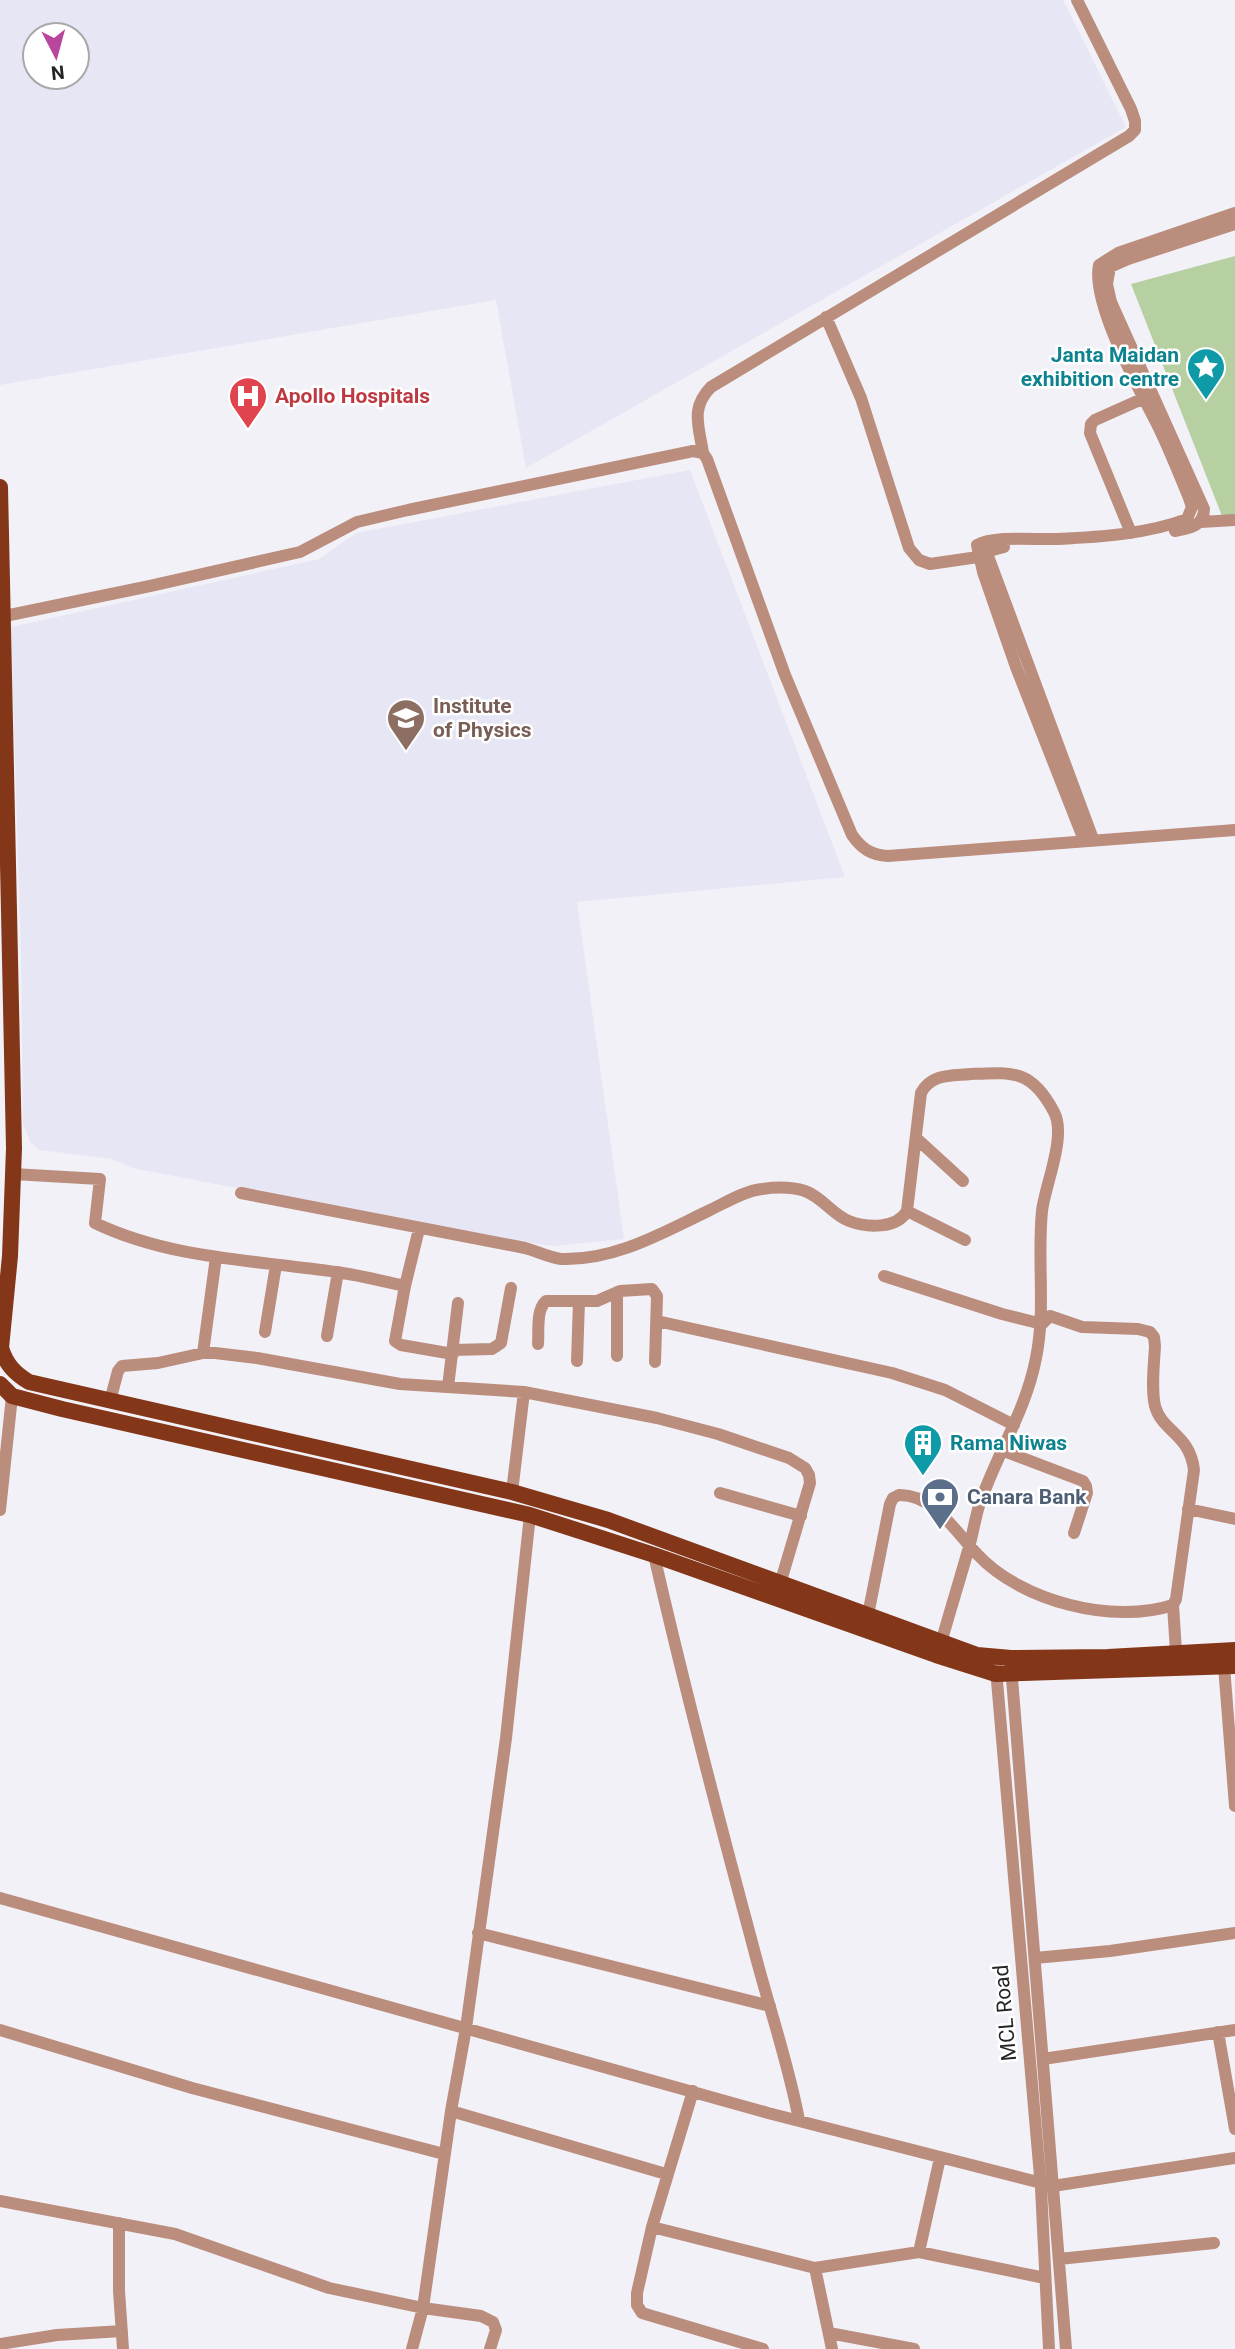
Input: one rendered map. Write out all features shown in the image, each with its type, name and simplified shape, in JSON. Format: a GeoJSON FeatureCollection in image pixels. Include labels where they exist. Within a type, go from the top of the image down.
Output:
{"type":"FeatureCollection","features":[{"type":"Feature","properties":{"kind":"main road"},"geometry":{"type":"LineString","coordinates":[[0,487],[7,1138],[13,1174],[10,1256],[1,1348],[15,1373],[29,1382],[512,1492],[612,1522],[1003,1666],[1235,1650]]}},
{"type":"Feature","properties":{"kind":"main road"},"geometry":{"type":"LineString","coordinates":[[0,1384],[12,1396],[62,1409],[530,1515],[654,1555],[875,1634],[1003,1666],[1229,1666]]}},
{"type":"Feature","properties":{"kind":"main road"},"geometry":{"type":"LineString","coordinates":[[606,1540],[612,1522]]}},
{"type":"Feature","properties":{"kind":"street"},"geometry":{"type":"LineString","coordinates":[[1077,0],[1131,109],[1135,130],[711,387],[700,398],[697,412],[703,453],[785,675],[852,835],[861,847],[874,855],[888,856],[1235,830]]}},
{"type":"Feature","properties":{"kind":"street"},"geometry":{"type":"LineString","coordinates":[[1088,840],[1016,667],[978,557],[977,545],[982,542],[1131,533],[1187,519],[1192,507],[1157,424],[1142,399],[1103,304],[1098,289],[1099,265],[1118,253],[1235,213]]}},
{"type":"Feature","properties":{"kind":"street"},"geometry":{"type":"LineString","coordinates":[[1088,840],[988,556],[989,551],[998,547],[1068,546],[1138,538],[1194,527],[1201,522],[1204,517],[1201,500],[1122,330],[1109,294],[1107,279],[1110,267],[1116,264],[1235,224]]}},
{"type":"Feature","properties":{"kind":"street"},"geometry":{"type":"LineString","coordinates":[[826,317],[861,398],[909,548],[919,560],[930,564],[978,557]]}},
{"type":"Feature","properties":{"kind":"street"},"geometry":{"type":"LineString","coordinates":[[1131,533],[1090,433],[1090,427],[1095,420],[1142,399]]}},
{"type":"Feature","properties":{"kind":"street"},"geometry":{"type":"LineString","coordinates":[[2,617],[300,552],[357,522],[408,509],[693,451],[703,453]]}},
{"type":"Feature","properties":{"kind":"street"},"geometry":{"type":"LineString","coordinates":[[1201,522],[1235,520]]}},
{"type":"Feature","properties":{"kind":"street"},"geometry":{"type":"LineString","coordinates":[[241,1193],[525,1248],[559,1259],[620,1251],[733,1199],[761,1189],[791,1188],[807,1192],[849,1221],[872,1225],[893,1224],[903,1219],[907,1211],[921,1093],[925,1083],[940,1076],[1001,1073],[1018,1074],[1034,1084],[1056,1114],[1058,1126],[1042,1208],[1042,1324],[1026,1400],[1001,1450],[979,1507],[941,1643]]}},
{"type":"Feature","properties":{"kind":"street"},"geometry":{"type":"LineString","coordinates":[[916,1138],[963,1181]]}},
{"type":"Feature","properties":{"kind":"street"},"geometry":{"type":"LineString","coordinates":[[13,1174],[100,1179],[95,1223],[146,1242],[216,1257],[338,1272],[405,1286]]}},
{"type":"Feature","properties":{"kind":"street"},"geometry":{"type":"LineString","coordinates":[[907,1211],[965,1240]]}},
{"type":"Feature","properties":{"kind":"street"},"geometry":{"type":"LineString","coordinates":[[419,1228],[395,1341],[401,1345],[453,1352],[492,1349],[501,1343],[511,1288]]}},
{"type":"Feature","properties":{"kind":"street"},"geometry":{"type":"LineString","coordinates":[[203,1353],[216,1257]]}},
{"type":"Feature","properties":{"kind":"street"},"geometry":{"type":"LineString","coordinates":[[265,1332],[276,1265]]}},
{"type":"Feature","properties":{"kind":"street"},"geometry":{"type":"LineString","coordinates":[[327,1336],[338,1272]]}},
{"type":"Feature","properties":{"kind":"street"},"geometry":{"type":"LineString","coordinates":[[884,1276],[1042,1324]]}},
{"type":"Feature","properties":{"kind":"street"},"geometry":{"type":"LineString","coordinates":[[538,1344],[542,1303],[550,1299],[597,1301],[628,1289],[652,1289],[657,1296],[655,1362]]}},
{"type":"Feature","properties":{"kind":"street"},"geometry":{"type":"LineString","coordinates":[[617,1292],[617,1356]]}},
{"type":"Feature","properties":{"kind":"street"},"geometry":{"type":"LineString","coordinates":[[577,1361],[579,1301]]}},
{"type":"Feature","properties":{"kind":"street"},"geometry":{"type":"LineString","coordinates":[[448,1387],[458,1303]]}},
{"type":"Feature","properties":{"kind":"street"},"geometry":{"type":"LineString","coordinates":[[1042,1324],[1051,1316],[1082,1327],[1138,1329],[1150,1332],[1154,1337],[1155,1407],[1162,1419],[1184,1441],[1192,1456],[1194,1470],[1173,1605],[1176,1653]]}},
{"type":"Feature","properties":{"kind":"street"},"geometry":{"type":"LineString","coordinates":[[657,1321],[892,1373],[946,1390],[1014,1425]]}},
{"type":"Feature","properties":{"kind":"street"},"geometry":{"type":"LineString","coordinates":[[110,1401],[118,1371],[122,1366],[129,1363],[158,1363],[203,1353],[257,1358],[400,1384],[524,1392],[657,1418],[718,1434],[789,1458],[809,1475],[810,1483],[780,1584]]}},
{"type":"Feature","properties":{"kind":"street"},"geometry":{"type":"LineString","coordinates":[[512,1492],[524,1392]]}},
{"type":"Feature","properties":{"kind":"street"},"geometry":{"type":"LineString","coordinates":[[0,1510],[12,1396]]}},
{"type":"Feature","properties":{"kind":"street"},"geometry":{"type":"LineString","coordinates":[[1001,1450],[1083,1481],[1087,1493],[1074,1533]]}},
{"type":"Feature","properties":{"kind":"street"},"geometry":{"type":"LineString","coordinates":[[720,1493],[801,1516]]}},
{"type":"Feature","properties":{"kind":"street"},"geometry":{"type":"LineString","coordinates":[[868,1615],[890,1504],[893,1498],[904,1494],[926,1502],[997,1572],[1058,1602],[1118,1612],[1154,1611],[1173,1605]]}},
{"type":"Feature","properties":{"kind":"street"},"geometry":{"type":"LineString","coordinates":[[1188,1509],[1235,1519]]}},
{"type":"Feature","properties":{"kind":"street"},"geometry":{"type":"LineString","coordinates":[[412,2349],[423,2308],[444,2154],[466,2028],[506,1738],[530,1515]]}},
{"type":"Feature","properties":{"kind":"street"},"geometry":{"type":"LineString","coordinates":[[654,1555],[680,1669],[791,2076],[799,2120]]}},
{"type":"Feature","properties":{"kind":"street","name":"MCL Road"},"geometry":{"type":"LineString","coordinates":[[1003,1666],[1035,1958],[1066,2349]]}},
{"type":"Feature","properties":{"kind":"street","name":"MCL Road"},"geometry":{"type":"LineString","coordinates":[[1003,1666],[1040,2183],[1049,2349]]}},
{"type":"Feature","properties":{"kind":"street"},"geometry":{"type":"LineString","coordinates":[[1229,1666],[1235,1806]]}},
{"type":"Feature","properties":{"kind":"street"},"geometry":{"type":"LineString","coordinates":[[0,1898],[799,2120],[1053,2186],[1235,2158]]}},
{"type":"Feature","properties":{"kind":"street"},"geometry":{"type":"LineString","coordinates":[[478,1933],[770,2006]]}},
{"type":"Feature","properties":{"kind":"street"},"geometry":{"type":"LineString","coordinates":[[1035,1958],[1110,1951],[1235,1933]]}},
{"type":"Feature","properties":{"kind":"street"},"geometry":{"type":"LineString","coordinates":[[0,2030],[192,2088],[444,2154]]}},
{"type":"Feature","properties":{"kind":"street"},"geometry":{"type":"LineString","coordinates":[[1043,2059],[1235,2030]]}},
{"type":"Feature","properties":{"kind":"street"},"geometry":{"type":"LineString","coordinates":[[1217,2032],[1235,2129]]}},
{"type":"Feature","properties":{"kind":"street"},"geometry":{"type":"LineString","coordinates":[[693,2091],[652,2227],[637,2305],[642,2313],[763,2349]]}},
{"type":"Feature","properties":{"kind":"street"},"geometry":{"type":"LineString","coordinates":[[451,2111],[667,2174]]}},
{"type":"Feature","properties":{"kind":"street"},"geometry":{"type":"LineString","coordinates":[[919,2252],[940,2158]]}},
{"type":"Feature","properties":{"kind":"street"},"geometry":{"type":"LineString","coordinates":[[0,2201],[175,2234],[329,2288],[423,2308],[481,2316],[493,2322],[496,2330],[491,2349]]}},
{"type":"Feature","properties":{"kind":"street"},"geometry":{"type":"LineString","coordinates":[[119,2223],[119,2291],[124,2349]]}},
{"type":"Feature","properties":{"kind":"street"},"geometry":{"type":"LineString","coordinates":[[652,2227],[815,2268],[919,2252],[1045,2278]]}},
{"type":"Feature","properties":{"kind":"street"},"geometry":{"type":"LineString","coordinates":[[1059,2259],[1214,2244]]}},
{"type":"Feature","properties":{"kind":"street"},"geometry":{"type":"LineString","coordinates":[[815,2268],[832,2349]]}},
{"type":"Feature","properties":{"kind":"street"},"geometry":{"type":"LineString","coordinates":[[0,2344],[57,2335],[122,2331]]}},
{"type":"Feature","properties":{"kind":"street"},"geometry":{"type":"LineString","coordinates":[[829,2333],[914,2349]]}},
{"type":"Feature","properties":{"kind":"shaded area"},"geometry":{"type":"Polygon","coordinates":[[[0,0],[1063,0],[1126,127],[526,468],[496,300],[0,385],[0,0]]]}},
{"type":"Feature","properties":{"kind":"shaded area","name":"Institute of Physics"},"geometry":{"type":"Polygon","coordinates":[[[690,470],[845,877],[577,902],[624,1239],[554,1246],[496,1238],[132,1168],[112,1159],[39,1150],[30,1142],[23,1124],[21,954],[11,627],[319,559],[356,533],[690,470]]]}},
{"type":"Feature","properties":{"kind":"green space","name":"Janta Maidan exhibition centre"},"geometry":{"type":"Polygon","coordinates":[[[1235,256],[1235,519],[1224,521],[1131,284],[1235,256]]]}},
{"type":"Feature","properties":{"kind":"place","name":"Janta Maidan exhibition centre"},"geometry":{"type":"Point","coordinates":[1206,401]}},
{"type":"Feature","properties":{"kind":"place","name":"Apollo Hospitals"},"geometry":{"type":"Point","coordinates":[248,430]}},
{"type":"Feature","properties":{"kind":"place","name":"Institute of Physics"},"geometry":{"type":"Point","coordinates":[406,752]}},
{"type":"Feature","properties":{"kind":"place","name":"Rama Niwas"},"geometry":{"type":"Point","coordinates":[923,1477]}},
{"type":"Feature","properties":{"kind":"place","name":"Canara Bank"},"geometry":{"type":"Point","coordinates":[940,1531]}}]}
